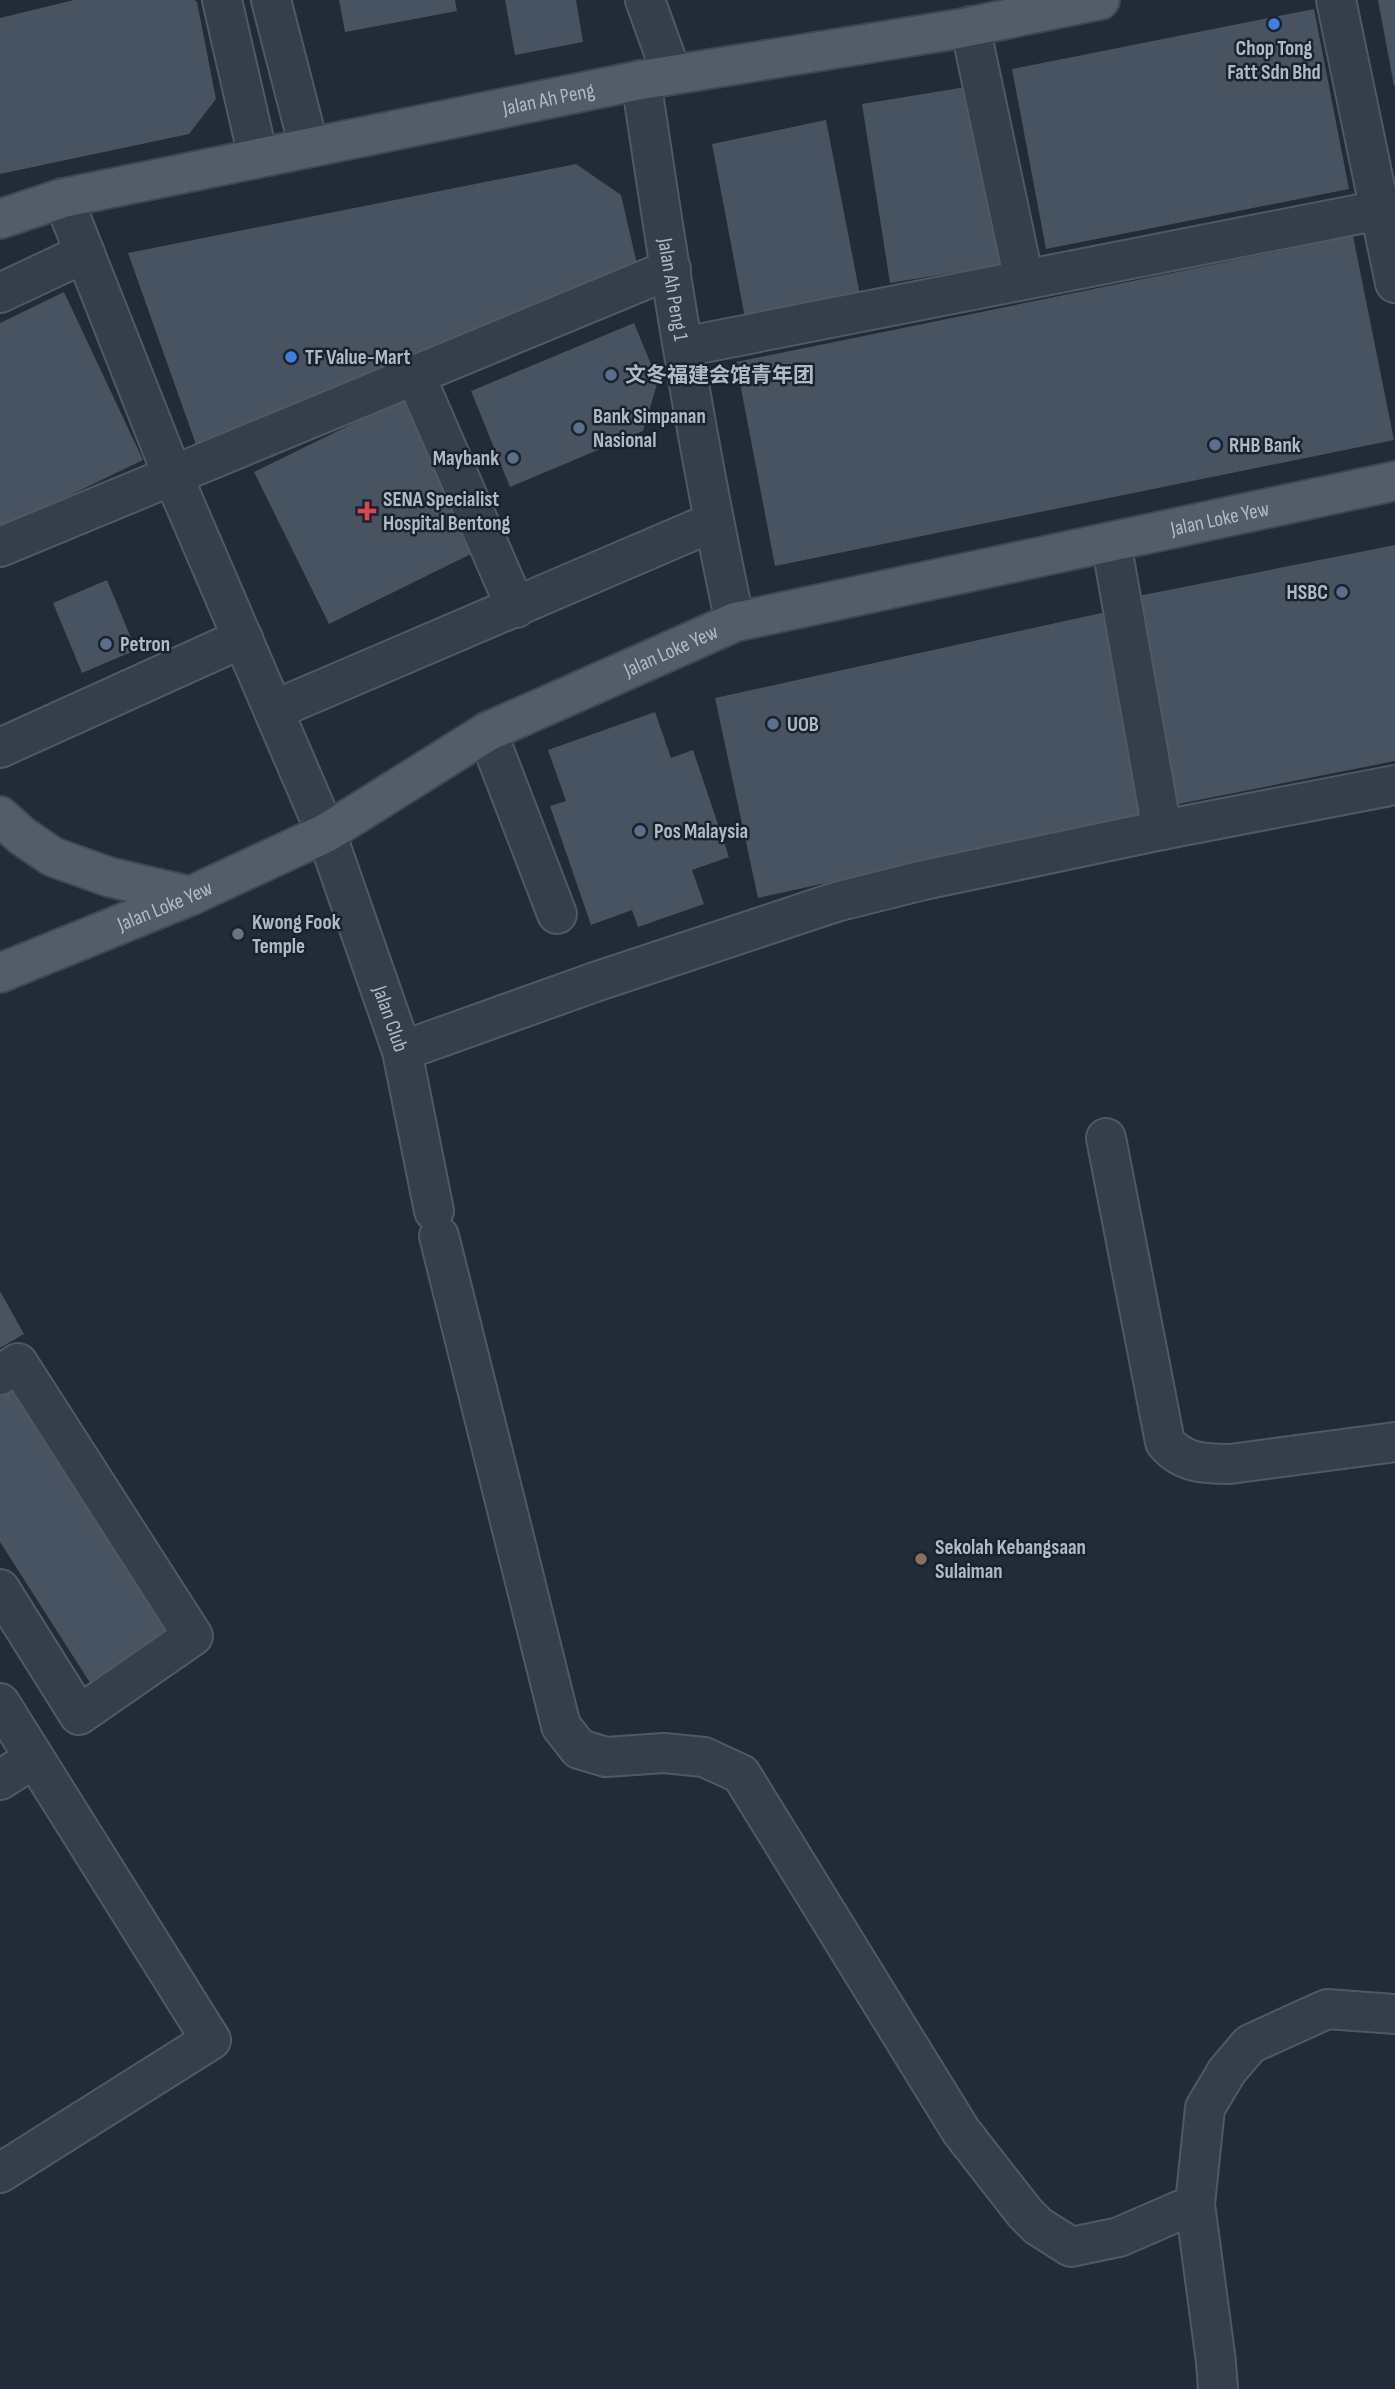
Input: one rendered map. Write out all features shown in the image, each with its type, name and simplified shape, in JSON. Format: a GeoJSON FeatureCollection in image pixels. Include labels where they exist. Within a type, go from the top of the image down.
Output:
{"type":"FeatureCollection","features":[{"type":"Feature","properties":{"kind":"main road","name":"Jalan Ah Peng"},"geometry":{"type":"LineString","coordinates":[[0,219],[63,198],[656,77],[970,26],[1019,8],[1100,0]]}},
{"type":"Feature","properties":{"kind":"main road","name":"Jalan Loke Yew"},"geometry":{"type":"LineString","coordinates":[[0,973],[190,896],[326,833],[487,732],[735,622],[1395,481]]}},
{"type":"Feature","properties":{"kind":"main road"},"geometry":{"type":"LineString","coordinates":[[0,816],[22,836],[53,857],[109,877],[190,896]]}},
{"type":"Feature","properties":{"kind":"street"},"geometry":{"type":"LineString","coordinates":[[222,0],[258,157]]}},
{"type":"Feature","properties":{"kind":"street"},"geometry":{"type":"LineString","coordinates":[[271,0],[309,147]]}},
{"type":"Feature","properties":{"kind":"street","name":"Jalan Ah Peng 1"},"geometry":{"type":"LineString","coordinates":[[645,0],[656,77],[671,269],[713,522],[735,622]]}},
{"type":"Feature","properties":{"kind":"street"},"geometry":{"type":"LineString","coordinates":[[1336,0],[1388,208],[1395,283]]}},
{"type":"Feature","properties":{"kind":"street"},"geometry":{"type":"LineString","coordinates":[[970,26],[1024,280]]}},
{"type":"Feature","properties":{"kind":"street","name":"Jalan Club"},"geometry":{"type":"LineString","coordinates":[[63,198],[172,474],[326,833],[402,1051],[437,1223],[561,1726],[579,1749],[606,1757],[664,1753],[704,1757],[741,1774],[961,2131],[1038,2226],[1071,2247],[1119,2237],[1195,2204]]}},
{"type":"Feature","properties":{"kind":"street"},"geometry":{"type":"LineString","coordinates":[[684,346],[1388,208]]}},
{"type":"Feature","properties":{"kind":"street"},"geometry":{"type":"LineString","coordinates":[[0,293],[85,253]]}},
{"type":"Feature","properties":{"kind":"street"},"geometry":{"type":"LineString","coordinates":[[0,547],[671,269]]}},
{"type":"Feature","properties":{"kind":"street"},"geometry":{"type":"LineString","coordinates":[[415,376],[516,608]]}},
{"type":"Feature","properties":{"kind":"street"},"geometry":{"type":"LineString","coordinates":[[274,710],[713,522]]}},
{"type":"Feature","properties":{"kind":"street"},"geometry":{"type":"LineString","coordinates":[[1111,542],[1162,830]]}},
{"type":"Feature","properties":{"kind":"street"},"geometry":{"type":"LineString","coordinates":[[0,748],[243,638]]}},
{"type":"Feature","properties":{"kind":"street"},"geometry":{"type":"LineString","coordinates":[[487,732],[557,914]]}},
{"type":"Feature","properties":{"kind":"street"},"geometry":{"type":"LineString","coordinates":[[402,1051],[595,982],[836,902],[924,880],[1162,830],[1395,785]]}},
{"type":"Feature","properties":{"kind":"street"},"geometry":{"type":"LineString","coordinates":[[1106,1138],[1165,1442],[1174,1454],[1203,1464],[1230,1464],[1395,1442]]}},
{"type":"Feature","properties":{"kind":"street"},"geometry":{"type":"LineString","coordinates":[[0,1375],[18,1363],[193,1636],[79,1715],[0,1589]]}},
{"type":"Feature","properties":{"kind":"street"},"geometry":{"type":"LineString","coordinates":[[0,1703],[211,2040],[0,2172]]}},
{"type":"Feature","properties":{"kind":"street"},"geometry":{"type":"LineString","coordinates":[[0,1780],[33,1759]]}},
{"type":"Feature","properties":{"kind":"street"},"geometry":{"type":"LineString","coordinates":[[1218,2389],[1195,2204],[1205,2108],[1227,2071],[1250,2044],[1327,2010],[1395,2014]]}},
{"type":"Feature","properties":{"kind":"building"},"geometry":{"type":"Polygon","coordinates":[[[74,0],[197,2],[216,99],[189,134],[0,174],[0,18],[74,0]]]}},
{"type":"Feature","properties":{"kind":"building"},"geometry":{"type":"Polygon","coordinates":[[[339,0],[455,0],[457,11],[345,32],[339,0]]]}},
{"type":"Feature","properties":{"kind":"building"},"geometry":{"type":"Polygon","coordinates":[[[505,0],[576,0],[583,42],[515,55],[505,0]]]}},
{"type":"Feature","properties":{"kind":"building"},"geometry":{"type":"Polygon","coordinates":[[[1378,0],[1395,0],[1395,86],[1394,86],[1378,0]]]}},
{"type":"Feature","properties":{"kind":"building"},"geometry":{"type":"Polygon","coordinates":[[[1314,9],[1349,189],[1046,249],[1012,69],[1314,9]]]}},
{"type":"Feature","properties":{"kind":"building"},"geometry":{"type":"Polygon","coordinates":[[[972,86],[1000,265],[890,283],[862,104],[972,86]]]}},
{"type":"Feature","properties":{"kind":"building"},"geometry":{"type":"Polygon","coordinates":[[[826,120],[860,295],[745,318],[712,144],[826,120]]]}},
{"type":"Feature","properties":{"kind":"building","name":"TF Value-Mart"},"geometry":{"type":"Polygon","coordinates":[[[576,164],[621,195],[637,264],[198,450],[128,253],[576,164]]]}},
{"type":"Feature","properties":{"kind":"building"},"geometry":{"type":"Polygon","coordinates":[[[1353,236],[1394,440],[775,566],[736,362],[1353,236]]]}},
{"type":"Feature","properties":{"kind":"building"},"geometry":{"type":"Polygon","coordinates":[[[64,292],[143,460],[0,529],[0,323],[64,292]]]}},
{"type":"Feature","properties":{"kind":"building"},"geometry":{"type":"Polygon","coordinates":[[[634,323],[658,381],[643,431],[510,487],[471,391],[634,323]]]}},
{"type":"Feature","properties":{"kind":"building","name":"SENA Specialist Hospital Bentong"},"geometry":{"type":"Polygon","coordinates":[[[405,398],[479,550],[329,624],[254,472],[405,398]]]}},
{"type":"Feature","properties":{"kind":"building"},"geometry":{"type":"Polygon","coordinates":[[[1395,545],[1395,761],[1173,805],[1133,597],[1395,545]]]}},
{"type":"Feature","properties":{"kind":"building"},"geometry":{"type":"Polygon","coordinates":[[[107,580],[136,650],[82,673],[53,603],[107,580]]]}},
{"type":"Feature","properties":{"kind":"building"},"geometry":{"type":"Polygon","coordinates":[[[1106,612],[1148,812],[758,898],[715,698],[1106,612]]]}},
{"type":"Feature","properties":{"kind":"building","name":"Pos Malaysia"},"geometry":{"type":"Polygon","coordinates":[[[655,712],[671,758],[693,750],[729,857],[692,870],[704,904],[638,927],[632,910],[591,925],[550,806],[566,801],[548,750],[655,712]]]}},
{"type":"Feature","properties":{"kind":"building"},"geometry":{"type":"Polygon","coordinates":[[[0,1291],[24,1334],[0,1348],[0,1291]]]}},
{"type":"Feature","properties":{"kind":"building"},"geometry":{"type":"Polygon","coordinates":[[[15,1386],[175,1636],[94,1689],[0,1542],[0,1396],[15,1386]]]}},
{"type":"Feature","properties":{"kind":"place","name":"Chop Tong Fatt Sdn Bhd"},"geometry":{"type":"Point","coordinates":[1274,24]}},
{"type":"Feature","properties":{"kind":"place","name":"TF Value-Mart"},"geometry":{"type":"Point","coordinates":[291,357]}},
{"type":"Feature","properties":{"kind":"place","name":"文冬福建会馆青年团"},"geometry":{"type":"Point","coordinates":[611,375]}},
{"type":"Feature","properties":{"kind":"place","name":"Bank Simpanan Nasional"},"geometry":{"type":"Point","coordinates":[579,428]}},
{"type":"Feature","properties":{"kind":"place","name":"RHB Bank"},"geometry":{"type":"Point","coordinates":[1215,445]}},
{"type":"Feature","properties":{"kind":"place","name":"Maybank"},"geometry":{"type":"Point","coordinates":[513,458]}},
{"type":"Feature","properties":{"kind":"place","name":"SENA Specialist Hospital Bentong"},"geometry":{"type":"Point","coordinates":[367,511]}},
{"type":"Feature","properties":{"kind":"place","name":"HSBC"},"geometry":{"type":"Point","coordinates":[1342,592]}},
{"type":"Feature","properties":{"kind":"place","name":"Petron"},"geometry":{"type":"Point","coordinates":[106,644]}},
{"type":"Feature","properties":{"kind":"place","name":"UOB"},"geometry":{"type":"Point","coordinates":[773,724]}},
{"type":"Feature","properties":{"kind":"place","name":"Pos Malaysia"},"geometry":{"type":"Point","coordinates":[640,831]}},
{"type":"Feature","properties":{"kind":"place","name":"Kwong Fook Temple"},"geometry":{"type":"Point","coordinates":[238,934]}},
{"type":"Feature","properties":{"kind":"place","name":"Sekolah Kebangsaan Sulaiman"},"geometry":{"type":"Point","coordinates":[921,1559]}}]}
